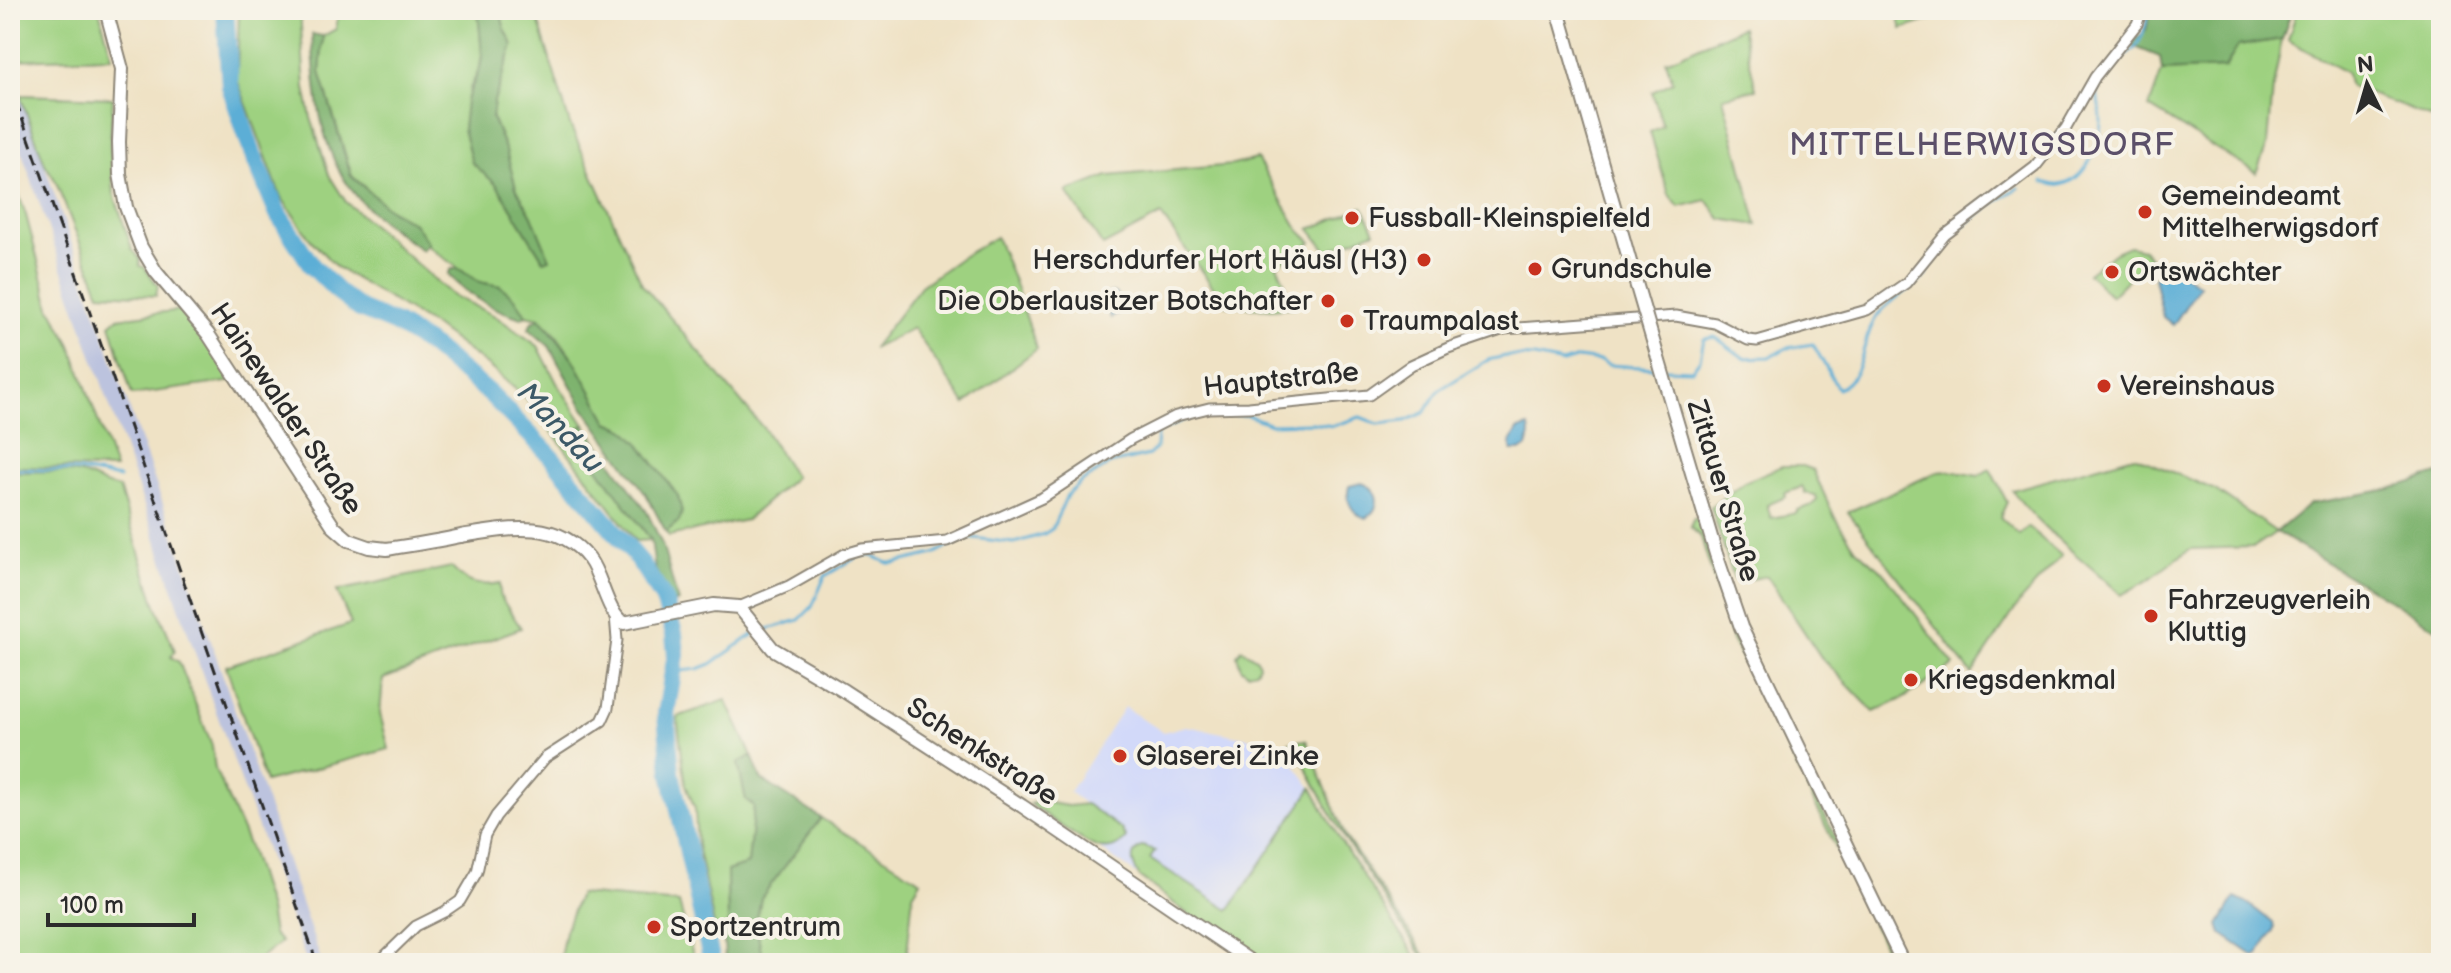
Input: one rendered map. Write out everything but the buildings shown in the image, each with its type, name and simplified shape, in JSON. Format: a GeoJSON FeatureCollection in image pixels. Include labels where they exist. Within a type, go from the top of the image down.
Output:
{"type":"FeatureCollection","features":[{"type":"Feature","properties":{"kind":"main road","name":"Hainewalder Straße"},"geometry":{"type":"LineString","coordinates":[[106,10],[122,69],[118,158],[126,207],[135,234],[156,272],[208,334],[334,527],[349,540],[387,549],[513,528],[548,532],[570,542],[588,557],[600,577],[615,615]]}},
{"type":"Feature","properties":{"kind":"main road","name":"Zittauer Straße"},"geometry":{"type":"LineString","coordinates":[[1558,10],[1716,554],[1741,627],[1903,963]]}},
{"type":"Feature","properties":{"kind":"main road"},"geometry":{"type":"LineString","coordinates":[[615,615],[624,623],[714,605],[739,607]]}},
{"type":"Feature","properties":{"kind":"main road","name":"Schenkstraße"},"geometry":{"type":"LineString","coordinates":[[739,607],[773,649],[844,691],[1069,837],[1253,963]]}},
{"type":"Feature","properties":{"kind":"street","name":"Hauptstraße"},"geometry":{"type":"LineString","coordinates":[[739,607],[789,586],[854,551],[947,541],[1042,498],[1143,432],[1195,410],[1369,395],[1411,365],[1448,348],[1504,329],[1676,316],[1715,323],[1748,340],[1757,341],[1867,310],[1906,283],[1945,235],[1967,216],[2035,167],[2066,128],[2095,77],[2137,24],[2142,10]]}},
{"type":"Feature","properties":{"kind":"street"},"geometry":{"type":"LineString","coordinates":[[378,963],[416,926],[460,901],[477,872],[485,835],[496,816],[545,758],[602,721],[608,708],[617,640],[615,615]]}},
{"type":"Feature","properties":{"kind":"shaded area"},"geometry":{"type":"Polygon","coordinates":[[[10,67],[322,963],[307,963],[202,673],[10,118],[10,67]]]}},
{"type":"Feature","properties":{"kind":"shaded area"},"geometry":{"type":"Polygon","coordinates":[[[1124,707],[1163,732],[1186,726],[1279,744],[1312,788],[1229,910],[1149,859],[1133,867],[1139,876],[1097,847],[1114,848],[1125,833],[1069,792],[1124,707]]]}},
{"type":"Feature","properties":{"kind":"green space"},"geometry":{"type":"Polygon","coordinates":[[[10,10],[99,10],[112,57],[10,60],[10,10]]]}},
{"type":"Feature","properties":{"kind":"green space"},"geometry":{"type":"Polygon","coordinates":[[[239,10],[300,10],[305,88],[311,118],[329,175],[346,202],[452,295],[495,316],[538,346],[557,383],[585,425],[579,428],[593,461],[651,540],[636,541],[526,398],[436,327],[336,267],[310,239],[281,197],[237,79],[239,10]]]}},
{"type":"Feature","properties":{"kind":"green space"},"geometry":{"type":"Polygon","coordinates":[[[339,10],[478,10],[482,55],[480,68],[470,88],[463,129],[472,162],[497,185],[544,261],[532,216],[516,188],[492,117],[494,101],[513,45],[500,10],[535,10],[570,125],[642,284],[764,429],[795,477],[746,520],[669,536],[666,532],[679,521],[667,481],[624,429],[608,422],[574,360],[554,332],[540,318],[526,315],[500,286],[479,282],[430,248],[414,223],[390,210],[352,176],[320,72],[323,36],[336,29],[339,10]]]}},
{"type":"Feature","properties":{"kind":"green space"},"geometry":{"type":"Polygon","coordinates":[[[478,10],[500,10],[513,45],[494,101],[492,118],[506,151],[516,188],[550,259],[544,261],[497,185],[472,163],[463,129],[466,101],[482,55],[478,10]]]}},
{"type":"Feature","properties":{"kind":"green space"},"geometry":{"type":"Polygon","coordinates":[[[1896,10],[1932,10],[1933,19],[1902,29],[1896,10]]]}},
{"type":"Feature","properties":{"kind":"green space"},"geometry":{"type":"Polygon","coordinates":[[[2152,10],[2274,10],[2290,15],[2282,39],[2238,46],[2225,68],[2162,71],[2160,57],[2130,45],[2146,30],[2152,10]]]}},
{"type":"Feature","properties":{"kind":"green space"},"geometry":{"type":"Polygon","coordinates":[[[2297,10],[2441,10],[2441,122],[2350,86],[2345,72],[2288,40],[2297,10]]]}},
{"type":"Feature","properties":{"kind":"green space"},"geometry":{"type":"Polygon","coordinates":[[[1742,27],[1756,89],[1723,97],[1757,225],[1721,219],[1707,200],[1679,207],[1669,195],[1650,132],[1663,126],[1652,92],[1673,82],[1666,61],[1742,27]]]}},
{"type":"Feature","properties":{"kind":"green space"},"geometry":{"type":"Polygon","coordinates":[[[312,34],[323,36],[320,72],[351,176],[390,210],[414,223],[428,243],[422,250],[366,207],[340,172],[331,154],[320,115],[312,34]]]}},
{"type":"Feature","properties":{"kind":"green space"},"geometry":{"type":"Polygon","coordinates":[[[2282,39],[2268,143],[2256,173],[2149,107],[2162,71],[2224,68],[2238,46],[2282,39]]]}},
{"type":"Feature","properties":{"kind":"green space"},"geometry":{"type":"Polygon","coordinates":[[[20,95],[113,98],[110,144],[114,194],[140,266],[158,286],[156,296],[100,293],[55,180],[45,164],[20,95]]]}},
{"type":"Feature","properties":{"kind":"green space"},"geometry":{"type":"Polygon","coordinates":[[[1257,159],[1299,230],[1312,242],[1277,265],[1295,307],[1270,309],[1226,305],[1161,215],[1103,246],[1067,192],[1108,176],[1233,165],[1257,159]]]}},
{"type":"Feature","properties":{"kind":"green space"},"geometry":{"type":"Polygon","coordinates":[[[10,170],[26,215],[50,307],[71,345],[115,469],[10,467],[10,170]]]}},
{"type":"Feature","properties":{"kind":"green space","name":"Fussball-Kleinspielfeld"},"geometry":{"type":"Polygon","coordinates":[[[1363,207],[1375,231],[1327,251],[1310,229],[1363,207]]]}},
{"type":"Feature","properties":{"kind":"green space"},"geometry":{"type":"Polygon","coordinates":[[[996,237],[1037,349],[965,404],[913,328],[872,349],[921,286],[996,237]]]}},
{"type":"Feature","properties":{"kind":"green space"},"geometry":{"type":"Polygon","coordinates":[[[2129,246],[2143,249],[2150,257],[2111,296],[2088,273],[2115,252],[2129,246]]]}},
{"type":"Feature","properties":{"kind":"green space"},"geometry":{"type":"Polygon","coordinates":[[[451,269],[459,269],[479,282],[500,286],[515,298],[526,315],[522,318],[512,315],[482,301],[455,282],[448,274],[451,269]]]}},
{"type":"Feature","properties":{"kind":"green space"},"geometry":{"type":"Polygon","coordinates":[[[181,310],[234,381],[132,395],[110,324],[117,318],[181,310]]]}},
{"type":"Feature","properties":{"kind":"green space"},"geometry":{"type":"Polygon","coordinates":[[[540,318],[574,360],[608,422],[625,429],[639,443],[678,496],[682,512],[679,521],[666,532],[646,494],[583,407],[549,346],[529,329],[531,323],[540,318]]]}},
{"type":"Feature","properties":{"kind":"green space"},"geometry":{"type":"Polygon","coordinates":[[[585,425],[647,512],[662,544],[678,601],[672,603],[655,569],[651,540],[593,461],[579,435],[579,428],[585,425]]]}},
{"type":"Feature","properties":{"kind":"green space"},"geometry":{"type":"Polygon","coordinates":[[[2134,456],[2215,490],[2276,532],[2254,547],[2190,549],[2147,581],[2121,595],[2050,532],[2012,490],[2134,456]]]}},
{"type":"Feature","properties":{"kind":"green space"},"geometry":{"type":"Polygon","coordinates":[[[1782,466],[1802,466],[1813,470],[1835,518],[1856,549],[1884,573],[1954,665],[1904,698],[1874,712],[1821,657],[1767,576],[1741,581],[1734,579],[1711,507],[1744,482],[1782,466]],[[1802,487],[1785,493],[1786,497],[1767,505],[1771,518],[1797,513],[1797,510],[1813,505],[1817,500],[1815,495],[1805,493],[1802,487]]]}},
{"type":"Feature","properties":{"kind":"green space"},"geometry":{"type":"Polygon","coordinates":[[[1990,469],[2007,502],[2000,517],[2019,535],[2028,527],[2062,556],[2022,599],[1972,674],[1848,512],[1937,472],[1978,476],[1990,469]]]}},
{"type":"Feature","properties":{"kind":"green space"},"geometry":{"type":"Polygon","coordinates":[[[10,472],[76,473],[119,488],[154,600],[175,651],[171,657],[179,662],[212,746],[215,769],[250,849],[269,910],[273,934],[281,942],[255,963],[10,963],[10,472]]]}},
{"type":"Feature","properties":{"kind":"green space"},"geometry":{"type":"Polygon","coordinates":[[[2441,473],[2441,631],[2276,532],[2310,504],[2390,489],[2441,473]]]}},
{"type":"Feature","properties":{"kind":"green space"},"geometry":{"type":"Polygon","coordinates":[[[1694,518],[1700,521],[1762,687],[1897,963],[1892,963],[1759,689],[1732,640],[1701,537],[1690,527],[1694,518]]]}},
{"type":"Feature","properties":{"kind":"green space"},"geometry":{"type":"Polygon","coordinates":[[[451,567],[473,583],[500,583],[500,596],[521,628],[383,679],[380,714],[389,749],[265,782],[226,666],[351,624],[337,591],[451,567]]]}},
{"type":"Feature","properties":{"kind":"green space"},"geometry":{"type":"Polygon","coordinates":[[[1242,649],[1257,659],[1259,665],[1256,671],[1247,673],[1241,668],[1237,655],[1242,649]]]}},
{"type":"Feature","properties":{"kind":"green space"},"geometry":{"type":"Polygon","coordinates":[[[726,700],[752,756],[738,763],[746,800],[754,805],[748,864],[727,871],[728,921],[724,940],[716,934],[697,845],[695,809],[686,785],[677,717],[726,700]]]}},
{"type":"Feature","properties":{"kind":"green space"},"geometry":{"type":"Polygon","coordinates":[[[1306,740],[1345,836],[1430,963],[1427,963],[1344,838],[1289,742],[1306,740]]]}},
{"type":"Feature","properties":{"kind":"green space"},"geometry":{"type":"Polygon","coordinates":[[[752,756],[761,779],[821,818],[761,898],[756,923],[763,963],[725,963],[727,871],[748,864],[754,806],[746,800],[738,763],[752,756]]]}},
{"type":"Feature","properties":{"kind":"green space"},"geometry":{"type":"Polygon","coordinates":[[[1312,788],[1340,840],[1420,963],[1259,963],[1212,933],[1137,872],[1133,855],[1143,846],[1155,851],[1150,859],[1229,910],[1312,788]]]}},
{"type":"Feature","properties":{"kind":"green space"},"geometry":{"type":"Polygon","coordinates":[[[1038,801],[1068,806],[1086,804],[1121,829],[1126,838],[1109,848],[1091,844],[1030,804],[1038,801]]]}},
{"type":"Feature","properties":{"kind":"green space"},"geometry":{"type":"Polygon","coordinates":[[[821,818],[921,881],[913,894],[906,963],[763,963],[756,923],[761,898],[821,818]]]}},
{"type":"Feature","properties":{"kind":"green space"},"geometry":{"type":"Polygon","coordinates":[[[579,894],[679,903],[695,963],[559,963],[565,931],[579,894]]]}},
{"type":"Feature","properties":{"kind":"water"},"geometry":{"type":"Polygon","coordinates":[[[2172,268],[2200,285],[2173,325],[2163,317],[2154,277],[2172,268]]]}},
{"type":"Feature","properties":{"kind":"water"},"geometry":{"type":"Polygon","coordinates":[[[1109,293],[1116,293],[1126,310],[1111,318],[1104,298],[1109,293]]]}},
{"type":"Feature","properties":{"kind":"water"},"geometry":{"type":"Polygon","coordinates":[[[1529,427],[1527,447],[1512,451],[1510,444],[1518,430],[1529,427]]]}},
{"type":"Feature","properties":{"kind":"water"},"geometry":{"type":"Polygon","coordinates":[[[1361,483],[1372,489],[1377,498],[1375,508],[1367,518],[1354,510],[1348,496],[1349,486],[1361,483]]]}},
{"type":"Feature","properties":{"kind":"water"},"geometry":{"type":"Polygon","coordinates":[[[2235,898],[2249,904],[2273,923],[2274,929],[2258,955],[2254,956],[2222,934],[2219,925],[2235,898]]]}},
{"type":"Feature","properties":{"kind":"waterway","name":"Mandau"},"geometry":{"type":"LineString","coordinates":[[225,10],[230,86],[252,152],[278,214],[312,266],[360,309],[396,324],[430,345],[490,394],[548,453],[638,559],[664,599],[676,654],[666,714],[671,773],[712,963]]}},
{"type":"Feature","properties":{"kind":"waterway"},"geometry":{"type":"LineString","coordinates":[[2043,182],[2058,185],[2069,182],[2090,160],[2100,130],[2099,84],[2107,70],[2136,46],[2144,31],[2149,10]]}},
{"type":"Feature","properties":{"kind":"waterway"},"geometry":{"type":"LineString","coordinates":[[1664,369],[1692,370],[1700,359],[1704,339],[1715,337],[1744,358],[1769,357],[1787,348],[1813,344],[1838,389],[1847,384],[1858,367],[1872,325],[1881,311],[1921,280],[1942,248],[1960,229],[2019,188]]}},
{"type":"Feature","properties":{"kind":"waterway"},"geometry":{"type":"LineString","coordinates":[[765,630],[799,620],[812,607],[825,576],[859,556],[871,555],[895,563],[934,554],[966,537],[1014,543],[1044,534],[1052,529],[1067,495],[1080,483],[1110,464],[1149,455],[1156,448],[1157,433],[1183,420],[1202,415],[1247,415],[1271,424],[1333,426],[1360,417],[1378,424],[1405,421],[1424,413],[1439,390],[1488,360],[1506,356],[1534,357],[1563,363],[1578,358],[1608,365],[1656,368]]}},
{"type":"Feature","properties":{"kind":"waterway"},"geometry":{"type":"LineString","coordinates":[[10,469],[79,471],[119,478]]}},
{"type":"Feature","properties":{"kind":"waterway"},"geometry":{"type":"LineString","coordinates":[[674,672],[711,664],[754,634]]}},
{"type":"Feature","properties":{"kind":"railway"},"geometry":{"type":"LineString","coordinates":[[10,84],[317,963]]}},
{"type":"Feature","properties":{"kind":"place","name":"Gemeindeamt Mittelherwigsdorf"},"geometry":{"type":"Point","coordinates":[2145,212]}},
{"type":"Feature","properties":{"kind":"place","name":"Fussball-Kleinspielfeld"},"geometry":{"type":"Point","coordinates":[1352,218]}},
{"type":"Feature","properties":{"kind":"place","name":"Herschdurfer Hort Häusl (H3)"},"geometry":{"type":"Point","coordinates":[1424,260]}},
{"type":"Feature","properties":{"kind":"place","name":"Grundschule"},"geometry":{"type":"Point","coordinates":[1535,269]}},
{"type":"Feature","properties":{"kind":"place","name":"Ortswächter"},"geometry":{"type":"Point","coordinates":[2112,272]}},
{"type":"Feature","properties":{"kind":"place","name":"Die Oberlausitzer Botschafter"},"geometry":{"type":"Point","coordinates":[1328,301]}},
{"type":"Feature","properties":{"kind":"place","name":"Traumpalast"},"geometry":{"type":"Point","coordinates":[1347,321]}},
{"type":"Feature","properties":{"kind":"place","name":"Vereinshaus"},"geometry":{"type":"Point","coordinates":[2104,386]}},
{"type":"Feature","properties":{"kind":"place","name":"Fahrzeugverleih Kluttig"},"geometry":{"type":"Point","coordinates":[2151,616]}},
{"type":"Feature","properties":{"kind":"place","name":"Kriegsdenkmal"},"geometry":{"type":"Point","coordinates":[1911,680]}},
{"type":"Feature","properties":{"kind":"place","name":"Glaserei Zinke"},"geometry":{"type":"Point","coordinates":[1120,756]}},
{"type":"Feature","properties":{"kind":"place","name":"Sportzentrum"},"geometry":{"type":"Point","coordinates":[654,927]}},
{"type":"Feature","properties":{"kind":"district","name":"MITTELHERWIGSDORF"},"geometry":{"type":"Point","coordinates":[1982,145]}}]}
